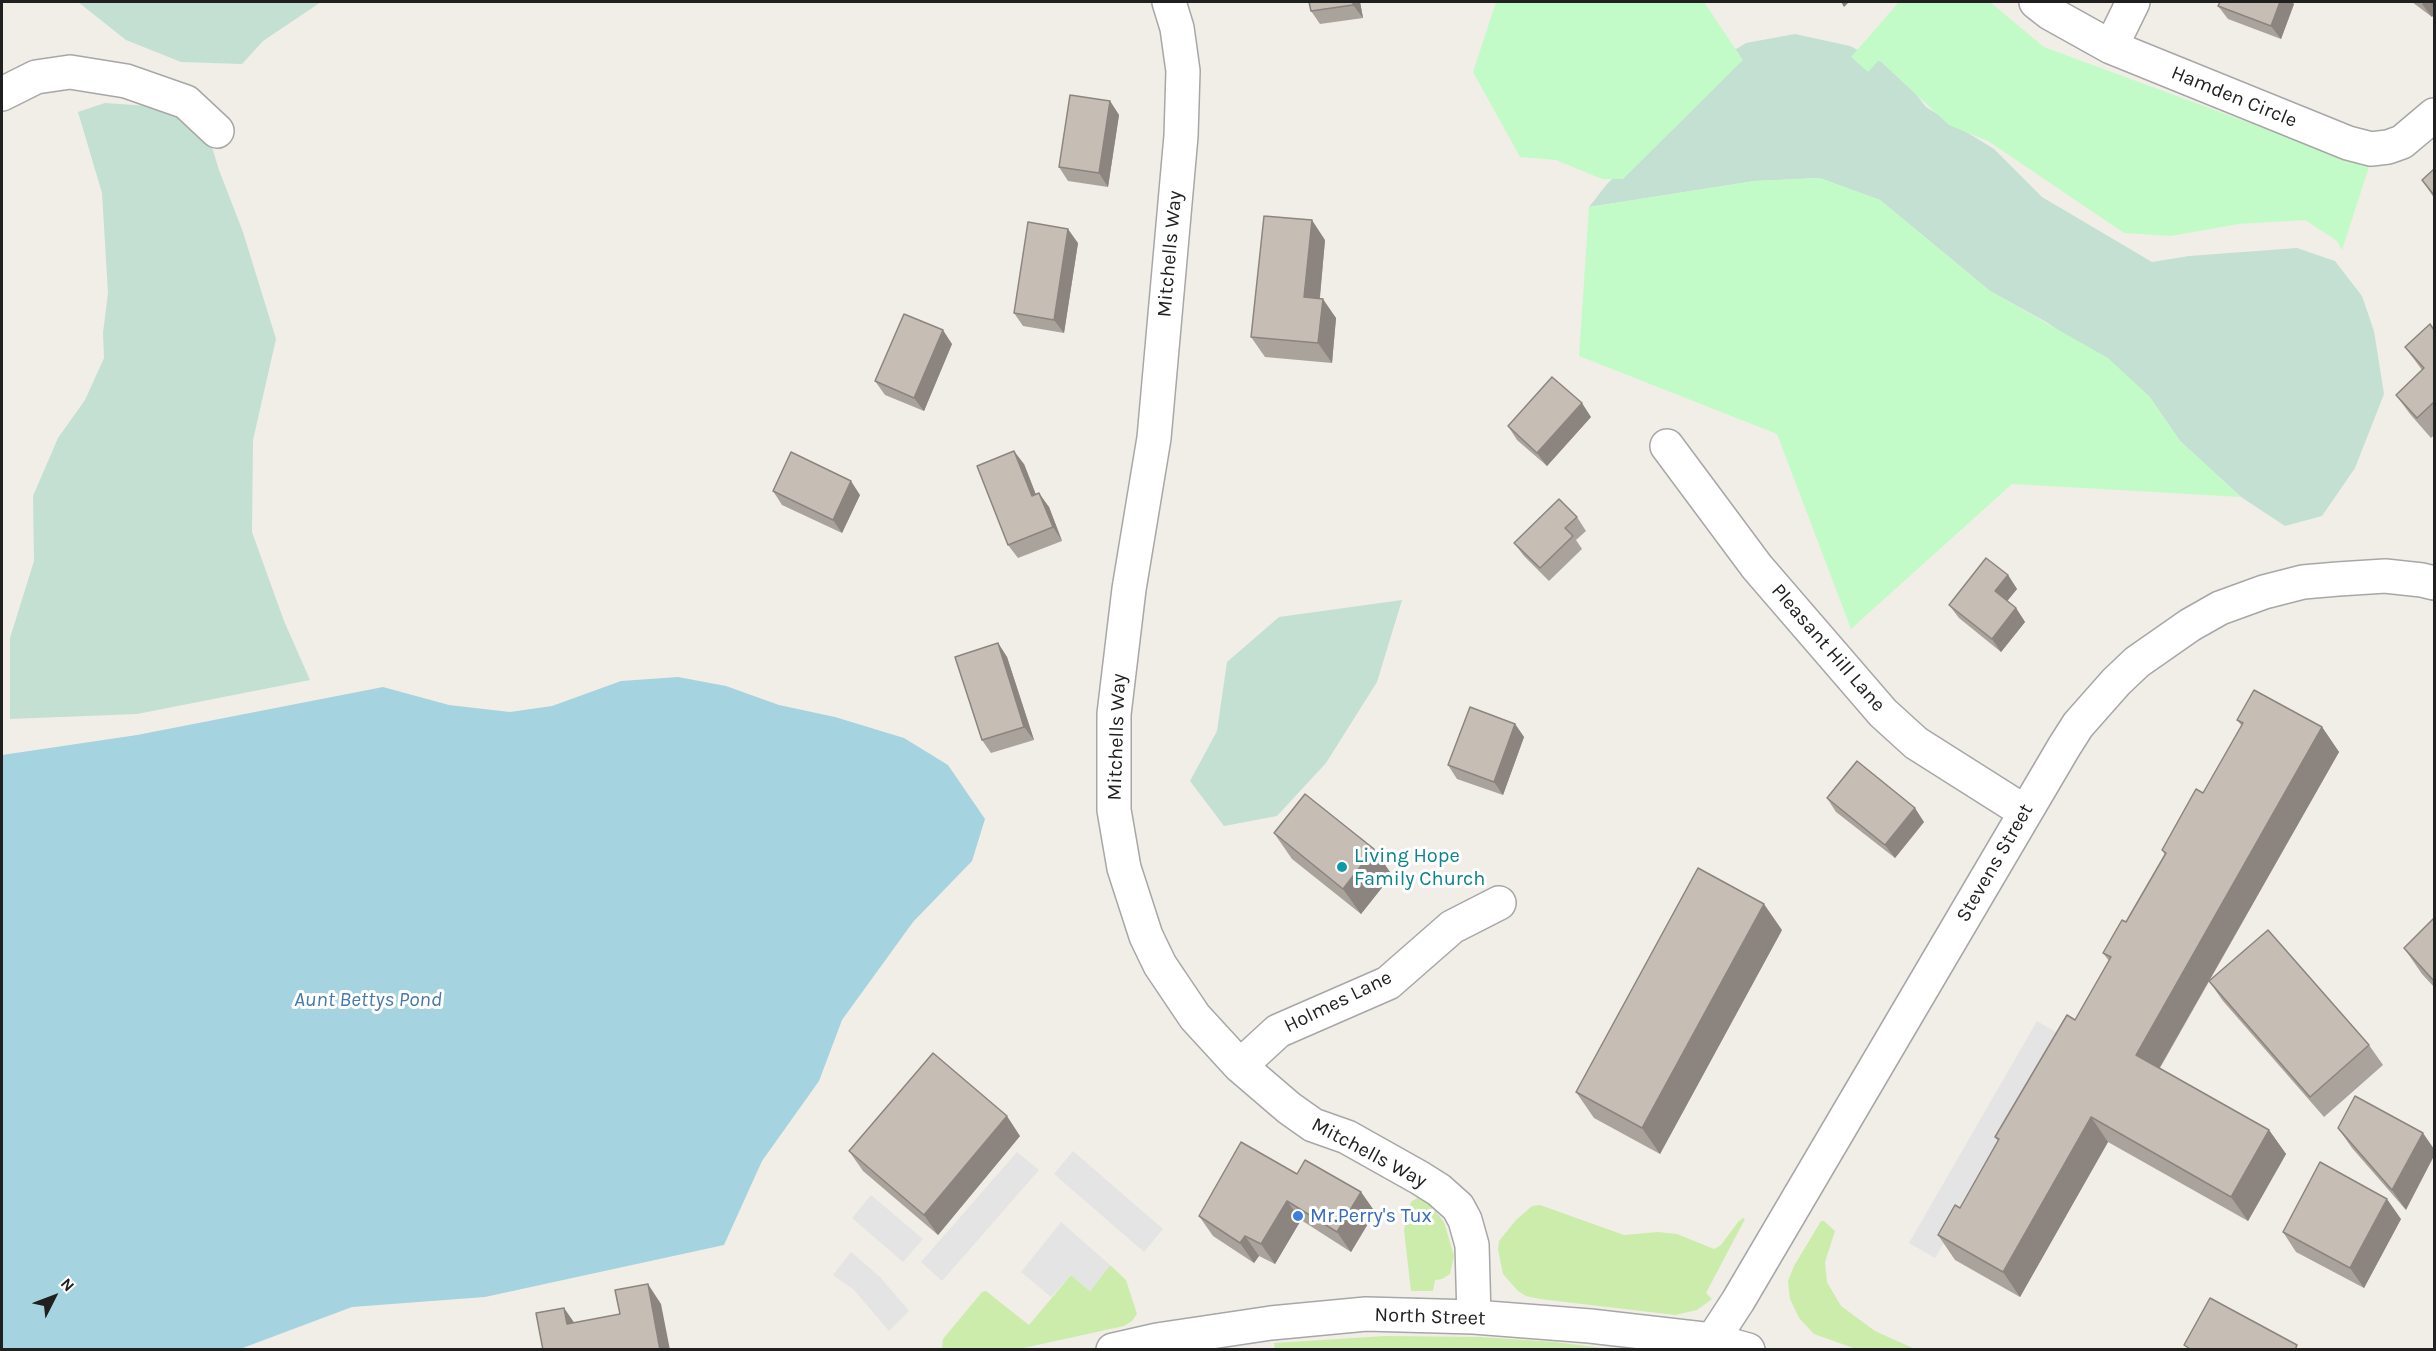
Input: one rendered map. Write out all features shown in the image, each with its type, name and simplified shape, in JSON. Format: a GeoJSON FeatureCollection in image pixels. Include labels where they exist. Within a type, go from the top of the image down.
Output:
{"type":"FeatureCollection","features":[{"type":"Feature","properties":{"kind":"street","name":"Mitchells Way"},"geometry":{"type":"LineString","coordinates":[[1169,2],[1177,28],[1183,71],[1181,136],[1154,438],[1120,658],[1114,714],[1114,810],[1124,868],[1146,936],[1160,965],[1195,1017],[1240,1066],[1313,1125],[1347,1137],[1449,1197],[1465,1220],[1470,1232],[1473,1257],[1474,1317]]}},
{"type":"Feature","properties":{"kind":"street","name":"Hamden Circle"},"geometry":{"type":"LineString","coordinates":[[2036,2],[2050,13],[2111,47],[2348,143],[2371,149],[2388,147],[2402,142],[2434,115]]}},
{"type":"Feature","properties":{"kind":"street"},"geometry":{"type":"LineString","coordinates":[[2111,47],[2133,2]]}},
{"type":"Feature","properties":{"kind":"street"},"geometry":{"type":"LineString","coordinates":[[2,94],[36,77],[70,72],[126,81],[186,102],[217,131]]}},
{"type":"Feature","properties":{"kind":"street","name":"Pleasant Hill Lane"},"geometry":{"type":"LineString","coordinates":[[1667,446],[1757,567],[1882,712],[1916,743],[2025,812]]}},
{"type":"Feature","properties":{"kind":"street","name":"Stevens Street"},"geometry":{"type":"LineString","coordinates":[[1709,1345],[1738,1301],[2078,725],[2116,682],[2164,642],[2220,608],[2265,592],[2302,582],[2385,576],[2422,580],[2434,584]]}},
{"type":"Feature","properties":{"kind":"street","name":"Holmes Lane"},"geometry":{"type":"LineString","coordinates":[[1240,1066],[1278,1031],[1388,983],[1452,927],[1498,903]]}},
{"type":"Feature","properties":{"kind":"street","name":"North Street"},"geometry":{"type":"LineString","coordinates":[[1113,1350],[1157,1340],[1260,1324],[1366,1314],[1474,1317],[1590,1326],[1748,1350]]}},
{"type":"Feature","properties":{"kind":"green space"},"geometry":{"type":"Polygon","coordinates":[[[78,2],[321,2],[263,41],[242,64],[181,62],[126,40],[78,2]]]}},
{"type":"Feature","properties":{"kind":"green space"},"geometry":{"type":"Polygon","coordinates":[[[1496,2],[1704,2],[1743,60],[1623,179],[1602,179],[1556,160],[1520,157],[1473,72],[1496,2]]]}},
{"type":"Feature","properties":{"kind":"green space"},"geometry":{"type":"Polygon","coordinates":[[[1899,2],[1990,2],[2044,47],[2369,167],[2342,250],[2337,241],[2305,220],[2239,224],[2171,236],[2124,233],[1988,141],[1949,125],[1879,60],[1868,72],[1851,57],[1899,2]]]}},
{"type":"Feature","properties":{"kind":"green space"},"geometry":{"type":"Polygon","coordinates":[[[1795,34],[1850,46],[1896,69],[1926,107],[1994,149],[2042,197],[2152,262],[2189,256],[2297,248],[2335,261],[2362,296],[2374,331],[2384,394],[2355,468],[2322,516],[2285,526],[2241,497],[2180,441],[2149,396],[2048,323],[1990,291],[1880,200],[1819,178],[1755,181],[1589,207],[1607,184],[1666,128],[1705,68],[1746,43],[1795,34]]]}},
{"type":"Feature","properties":{"kind":"green space"},"geometry":{"type":"Polygon","coordinates":[[[105,103],[164,107],[206,127],[219,170],[243,232],[276,339],[253,440],[252,532],[284,621],[310,680],[137,714],[10,719],[10,638],[34,561],[33,496],[58,438],[85,400],[104,358],[103,333],[108,293],[102,193],[78,112],[105,103]]]}},
{"type":"Feature","properties":{"kind":"green space"},"geometry":{"type":"Polygon","coordinates":[[[1820,178],[1880,200],[1990,291],[2108,358],[2149,396],[2180,441],[2241,497],[2012,484],[1851,629],[1777,434],[1579,356],[1589,207],[1755,181],[1820,178]]]}},
{"type":"Feature","properties":{"kind":"green space"},"geometry":{"type":"Polygon","coordinates":[[[1402,600],[1377,682],[1326,763],[1277,816],[1224,826],[1190,781],[1217,731],[1227,662],[1279,617],[1402,600]]]}},
{"type":"Feature","properties":{"kind":"green space"},"geometry":{"type":"Polygon","coordinates":[[[1417,1198],[1430,1204],[1444,1222],[1454,1256],[1450,1274],[1435,1280],[1433,1291],[1411,1291],[1404,1230],[1411,1202],[1417,1198]]]}},
{"type":"Feature","properties":{"kind":"green space"},"geometry":{"type":"Polygon","coordinates":[[[1540,1205],[1624,1235],[1658,1232],[1677,1234],[1714,1249],[1721,1245],[1738,1222],[1745,1219],[1706,1293],[1712,1299],[1697,1310],[1675,1315],[1540,1299],[1526,1296],[1518,1291],[1503,1274],[1498,1249],[1499,1241],[1516,1220],[1532,1206],[1540,1205]]]}},
{"type":"Feature","properties":{"kind":"green space"},"geometry":{"type":"Polygon","coordinates":[[[1821,1221],[1835,1231],[1825,1262],[1827,1282],[1841,1306],[1875,1331],[1915,1349],[1856,1349],[1814,1334],[1799,1318],[1790,1299],[1788,1281],[1794,1266],[1821,1221]]]}},
{"type":"Feature","properties":{"kind":"green space"},"geometry":{"type":"Polygon","coordinates":[[[1110,1265],[1126,1280],[1137,1314],[1124,1326],[1019,1349],[942,1349],[943,1339],[982,1292],[986,1291],[1029,1325],[1071,1275],[1090,1291],[1110,1265]]]}},
{"type":"Feature","properties":{"kind":"green space"},"geometry":{"type":"Polygon","coordinates":[[[1385,1336],[1480,1337],[1555,1342],[1610,1349],[1275,1350],[1274,1343],[1385,1336]]]}},
{"type":"Feature","properties":{"kind":"shaded area"},"geometry":{"type":"Polygon","coordinates":[[[2037,1021],[2061,1035],[2005,1140],[1935,1258],[1909,1243],[2037,1021]]]}},
{"type":"Feature","properties":{"kind":"shaded area"},"geometry":{"type":"Polygon","coordinates":[[[1073,1151],[1163,1229],[1144,1252],[1054,1174],[1073,1151]]]}},
{"type":"Feature","properties":{"kind":"shaded area"},"geometry":{"type":"Polygon","coordinates":[[[1017,1152],[1039,1170],[942,1281],[921,1262],[1017,1152]]]}},
{"type":"Feature","properties":{"kind":"shaded area"},"geometry":{"type":"Polygon","coordinates":[[[871,1195],[923,1239],[903,1262],[852,1218],[871,1195]]]}},
{"type":"Feature","properties":{"kind":"shaded area"},"geometry":{"type":"Polygon","coordinates":[[[1061,1222],[1110,1265],[1090,1291],[1071,1275],[1051,1297],[1021,1272],[1061,1222]]]}},
{"type":"Feature","properties":{"kind":"shaded area"},"geometry":{"type":"Polygon","coordinates":[[[851,1252],[880,1277],[909,1311],[889,1331],[854,1290],[833,1275],[851,1252]]]}},
{"type":"Feature","properties":{"kind":"water","name":"Aunt Bettys Pond"},"geometry":{"type":"Polygon","coordinates":[[[678,677],[726,686],[779,705],[835,717],[904,738],[948,765],[985,819],[972,861],[913,922],[842,1020],[819,1081],[762,1161],[724,1245],[485,1297],[352,1307],[240,1349],[2,1349],[2,755],[137,735],[383,687],[449,705],[510,712],[552,706],[621,681],[678,677]]]}},
{"type":"Feature","properties":{"kind":"building"},"geometry":{"type":"Polygon","coordinates":[[[1309,2],[1353,2],[1353,5],[1311,11],[1309,2]]]}},
{"type":"Feature","properties":{"kind":"building"},"geometry":{"type":"Polygon","coordinates":[[[2220,2],[2280,2],[2271,26],[2218,6],[2220,2]]]}},
{"type":"Feature","properties":{"kind":"building"},"geometry":{"type":"Polygon","coordinates":[[[1070,95],[1110,101],[1099,173],[1059,167],[1070,95]]]}},
{"type":"Feature","properties":{"kind":"building"},"geometry":{"type":"Polygon","coordinates":[[[2434,169],[2434,195],[2422,180],[2434,169]]]}},
{"type":"Feature","properties":{"kind":"building"},"geometry":{"type":"Polygon","coordinates":[[[1264,216],[1312,220],[1304,297],[1323,299],[1318,343],[1251,337],[1264,216]]]}},
{"type":"Feature","properties":{"kind":"building"},"geometry":{"type":"Polygon","coordinates":[[[1028,222],[1068,229],[1054,320],[1014,313],[1028,222]]]}},
{"type":"Feature","properties":{"kind":"building"},"geometry":{"type":"Polygon","coordinates":[[[904,314],[943,330],[914,398],[875,381],[904,314]]]}},
{"type":"Feature","properties":{"kind":"building"},"geometry":{"type":"Polygon","coordinates":[[[2430,324],[2434,330],[2434,402],[2417,418],[2396,395],[2424,368],[2405,347],[2430,324]]]}},
{"type":"Feature","properties":{"kind":"building"},"geometry":{"type":"Polygon","coordinates":[[[1552,377],[1582,403],[1537,453],[1508,426],[1552,377]]]}},
{"type":"Feature","properties":{"kind":"building"},"geometry":{"type":"Polygon","coordinates":[[[1014,451],[1032,496],[1039,493],[1053,527],[1008,545],[977,466],[1014,451]]]}},
{"type":"Feature","properties":{"kind":"building"},"geometry":{"type":"Polygon","coordinates":[[[791,452],[851,481],[833,520],[773,491],[791,452]]]}},
{"type":"Feature","properties":{"kind":"building"},"geometry":{"type":"Polygon","coordinates":[[[1559,499],[1577,517],[1565,528],[1573,536],[1540,568],[1514,543],[1559,499]]]}},
{"type":"Feature","properties":{"kind":"building"},"geometry":{"type":"Polygon","coordinates":[[[1986,558],[2008,575],[1995,591],[2016,608],[1992,639],[1949,605],[1986,558]]]}},
{"type":"Feature","properties":{"kind":"building"},"geometry":{"type":"Polygon","coordinates":[[[998,643],[1024,727],[982,740],[955,657],[998,643]]]}},
{"type":"Feature","properties":{"kind":"building"},"geometry":{"type":"Polygon","coordinates":[[[2254,690],[2322,727],[2136,1055],[2269,1130],[2231,1197],[2091,1117],[2003,1272],[1938,1235],[1955,1205],[1960,1208],[1999,1139],[1995,1137],[2067,1015],[2075,1020],[2111,957],[2103,953],[2122,920],[2126,922],[2166,853],[2162,850],[2196,789],[2203,793],[2243,723],[2237,720],[2254,690]]]}},
{"type":"Feature","properties":{"kind":"building"},"geometry":{"type":"Polygon","coordinates":[[[1470,707],[1515,724],[1494,782],[1448,765],[1470,707]]]}},
{"type":"Feature","properties":{"kind":"building"},"geometry":{"type":"Polygon","coordinates":[[[1857,761],[1915,808],[1885,845],[1827,798],[1857,761]]]}},
{"type":"Feature","properties":{"kind":"building"},"geometry":{"type":"Polygon","coordinates":[[[1305,794],[1374,849],[1343,889],[1274,833],[1305,794]]]}},
{"type":"Feature","properties":{"kind":"building"},"geometry":{"type":"Polygon","coordinates":[[[1698,868],[1764,904],[1642,1128],[1576,1092],[1698,868]]]}},
{"type":"Feature","properties":{"kind":"building"},"geometry":{"type":"Polygon","coordinates":[[[2434,918],[2434,981],[2404,948],[2434,918]]]}},
{"type":"Feature","properties":{"kind":"building"},"geometry":{"type":"Polygon","coordinates":[[[2268,930],[2369,1045],[2310,1097],[2209,981],[2268,930]]]}},
{"type":"Feature","properties":{"kind":"building"},"geometry":{"type":"Polygon","coordinates":[[[933,1053],[1007,1116],[924,1215],[849,1151],[933,1053]]]}},
{"type":"Feature","properties":{"kind":"building"},"geometry":{"type":"Polygon","coordinates":[[[2355,1096],[2423,1133],[2392,1190],[2338,1128],[2355,1096]]]}},
{"type":"Feature","properties":{"kind":"building","name":"Mr.Perry's Tux"},"geometry":{"type":"Polygon","coordinates":[[[1241,1142],[1297,1174],[1305,1160],[1361,1192],[1337,1232],[1287,1201],[1261,1244],[1245,1236],[1240,1243],[1199,1216],[1241,1142]]]}},
{"type":"Feature","properties":{"kind":"building"},"geometry":{"type":"Polygon","coordinates":[[[2320,1162],[2387,1199],[2350,1268],[2283,1232],[2320,1162]]]}},
{"type":"Feature","properties":{"kind":"building"},"geometry":{"type":"Polygon","coordinates":[[[648,1284],[660,1350],[543,1350],[536,1313],[564,1308],[567,1324],[620,1314],[615,1290],[648,1284]]]}},
{"type":"Feature","properties":{"kind":"building"},"geometry":{"type":"Polygon","coordinates":[[[2210,1298],[2297,1345],[2295,1350],[2190,1350],[2184,1345],[2210,1298]]]}},
{"type":"Feature","properties":{"kind":"place","name":"Living Hope Family Church"},"geometry":{"type":"Point","coordinates":[1342,867]}},
{"type":"Feature","properties":{"kind":"place","name":"Mr.Perry's Tux"},"geometry":{"type":"Point","coordinates":[1298,1216]}}]}
